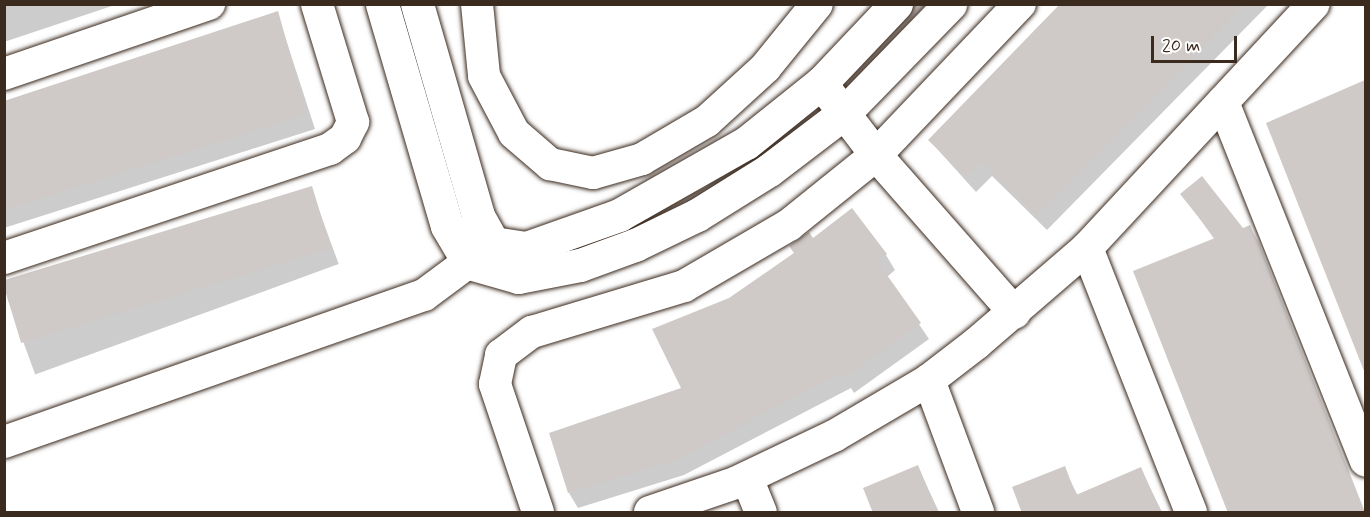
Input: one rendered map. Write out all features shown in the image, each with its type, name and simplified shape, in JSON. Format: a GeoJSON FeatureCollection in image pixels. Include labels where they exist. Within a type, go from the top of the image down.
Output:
{"type":"FeatureCollection","features":[{"type":"Feature","properties":{"kind":"street"},"geometry":{"type":"LineString","coordinates":[[4,74],[209,4]]}},
{"type":"Feature","properties":{"kind":"street"},"geometry":{"type":"LineString","coordinates":[[4,258],[330,149],[345,138],[353,122],[317,4]]}},
{"type":"Feature","properties":{"kind":"street"},"geometry":{"type":"LineString","coordinates":[[382,4],[447,226],[481,253],[518,277],[580,265],[635,244],[698,215],[769,170],[845,112],[950,4]]}},
{"type":"Feature","properties":{"kind":"street"},"geometry":{"type":"LineString","coordinates":[[417,4],[477,216],[481,253]]}},
{"type":"Feature","properties":{"kind":"street"},"geometry":{"type":"LineString","coordinates":[[477,4],[484,76],[514,133],[550,164],[593,173],[642,159],[707,121],[765,68],[817,4]]}},
{"type":"Feature","properties":{"kind":"street"},"geometry":{"type":"LineString","coordinates":[[4,442],[413,299],[481,253],[526,248],[619,215],[746,143],[821,83],[896,4]]}},
{"type":"Feature","properties":{"kind":"street"},"geometry":{"type":"LineString","coordinates":[[538,513],[495,384],[501,355],[532,332],[649,299],[716,270],[789,225],[876,155],[1020,4]]}},
{"type":"Feature","properties":{"kind":"street"},"geometry":{"type":"LineString","coordinates":[[650,513],[741,480],[834,436],[928,380],[1015,313],[1087,248],[1314,4]]}},
{"type":"Feature","properties":{"kind":"street"},"geometry":{"type":"LineString","coordinates":[[821,83],[876,155],[1015,313]]}},
{"type":"Feature","properties":{"kind":"street"},"geometry":{"type":"LineString","coordinates":[[1223,102],[1365,461]]}},
{"type":"Feature","properties":{"kind":"street"},"geometry":{"type":"LineString","coordinates":[[1087,248],[1191,513]]}},
{"type":"Feature","properties":{"kind":"street"},"geometry":{"type":"LineString","coordinates":[[928,380],[978,513]]}},
{"type":"Feature","properties":{"kind":"street"},"geometry":{"type":"LineString","coordinates":[[741,480],[745,513]]}},
{"type":"Feature","properties":{"kind":"street"},"geometry":{"type":"LineString","coordinates":[[741,480],[760,513]]}},
{"type":"Feature","properties":{"kind":"building"},"geometry":{"type":"Polygon","coordinates":[[[1060,4],[1245,4],[1037,216],[982,162],[966,177],[928,140],[1060,4]]]}},
{"type":"Feature","properties":{"kind":"building"},"geometry":{"type":"Polygon","coordinates":[[[278,11],[307,114],[4,210],[4,101],[278,11]]]}},
{"type":"Feature","properties":{"kind":"building"},"geometry":{"type":"Polygon","coordinates":[[[1365,80],[1365,371],[1364,371],[1266,123],[1365,80]]]}},
{"type":"Feature","properties":{"kind":"building"},"geometry":{"type":"Polygon","coordinates":[[[1202,176],[1243,228],[1250,225],[1364,513],[1228,513],[1133,271],[1215,238],[1180,194],[1202,176]]]}},
{"type":"Feature","properties":{"kind":"building"},"geometry":{"type":"Polygon","coordinates":[[[312,186],[331,248],[21,343],[4,280],[312,186]]]}},
{"type":"Feature","properties":{"kind":"building"},"geometry":{"type":"Polygon","coordinates":[[[852,208],[887,254],[877,261],[921,323],[844,378],[841,373],[675,460],[568,493],[549,433],[681,388],[652,329],[729,298],[794,253],[789,246],[809,232],[813,238],[852,208]]]}},
{"type":"Feature","properties":{"kind":"building"},"geometry":{"type":"Polygon","coordinates":[[[918,465],[938,513],[873,513],[863,488],[918,465]]]}},
{"type":"Feature","properties":{"kind":"building"},"geometry":{"type":"Polygon","coordinates":[[[1065,466],[1076,495],[1141,467],[1161,513],[1022,513],[1012,487],[1065,466]]]}},
{"type":"Feature","properties":{"kind":"waterway"},"geometry":{"type":"LineString","coordinates":[[845,85],[921,4]]}},
{"type":"Feature","properties":{"kind":"waterway"},"geometry":{"type":"LineString","coordinates":[[638,222],[707,191],[824,105]]}},
{"type":"Feature","properties":{"kind":"waterway"},"geometry":{"type":"LineString","coordinates":[[578,249],[607,236]]}}]}
